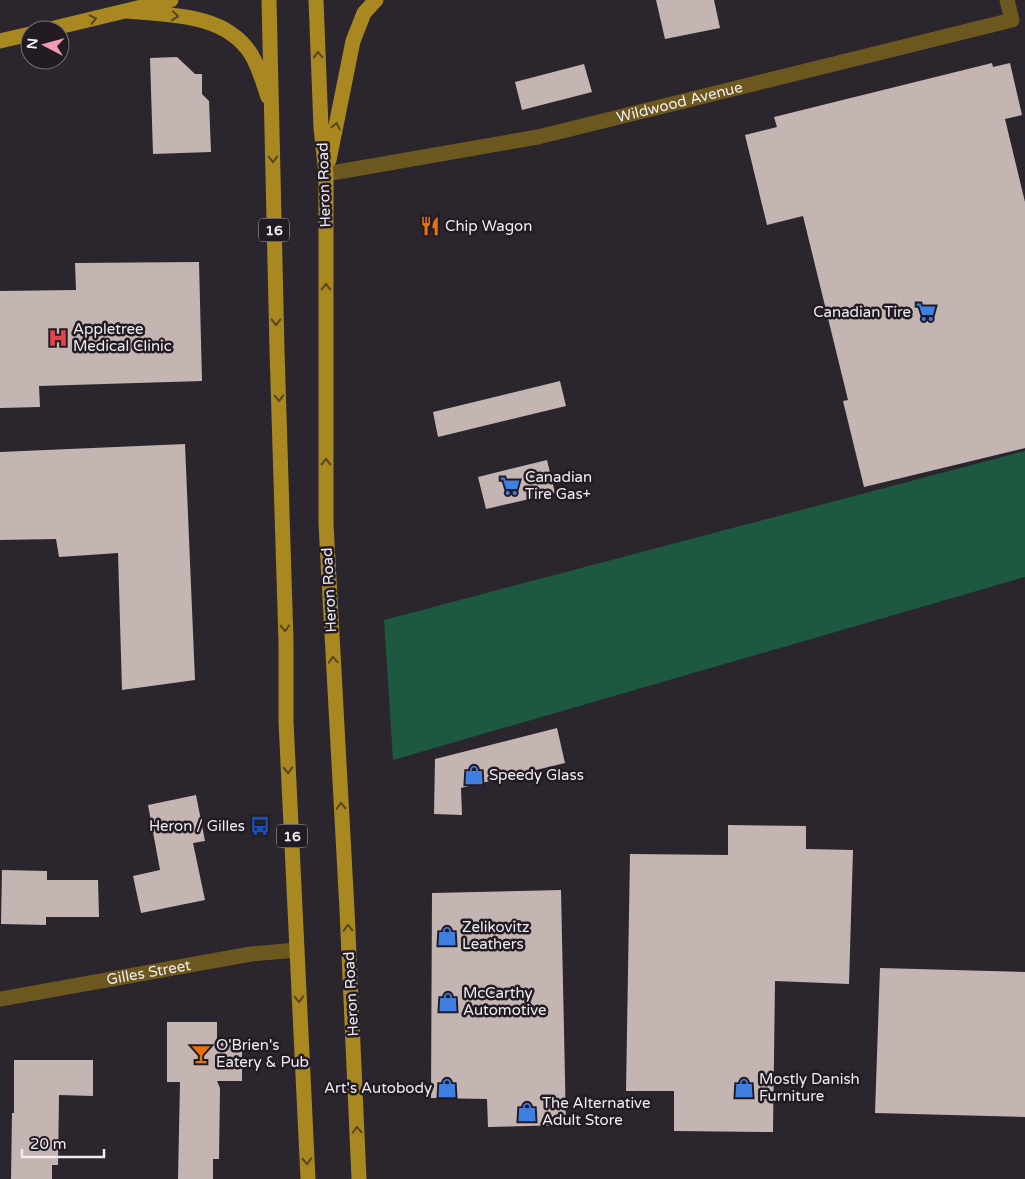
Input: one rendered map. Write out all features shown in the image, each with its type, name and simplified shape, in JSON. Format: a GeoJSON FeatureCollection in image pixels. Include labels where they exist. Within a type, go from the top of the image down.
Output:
{"type":"FeatureCollection","features":[{"type":"Feature","properties":{"kind":"main road"},"geometry":{"type":"LineString","coordinates":[[70,24],[171,0]]}},
{"type":"Feature","properties":{"kind":"main road","name":"16"},"geometry":{"type":"LineString","coordinates":[[269,0],[286,642],[286,721],[308,1179]]}},
{"type":"Feature","properties":{"kind":"main road","name":"Heron Road"},"geometry":{"type":"LineString","coordinates":[[316,0],[321,128],[326,174],[326,533],[359,1179]]}},
{"type":"Feature","properties":{"kind":"main road"},"geometry":{"type":"LineString","coordinates":[[326,174],[353,41],[364,13],[376,0]]}},
{"type":"Feature","properties":{"kind":"main road"},"geometry":{"type":"LineString","coordinates":[[127,11],[205,21],[233,34],[251,54],[272,110]]}},
{"type":"Feature","properties":{"kind":"main road"},"geometry":{"type":"LineString","coordinates":[[0,41],[20,36]]}},
{"type":"Feature","properties":{"kind":"street","name":"Wildwood Avenue"},"geometry":{"type":"LineString","coordinates":[[326,174],[538,137],[1012,20],[1007,0]]}},
{"type":"Feature","properties":{"kind":"street","name":"Gilles Street"},"geometry":{"type":"LineString","coordinates":[[0,999],[251,954],[297,950]]}},
{"type":"Feature","properties":{"kind":"green space"},"geometry":{"type":"Polygon","coordinates":[[[1025,451],[1025,577],[393,760],[384,620],[1025,451]]]}},
{"type":"Feature","properties":{"kind":"building"},"geometry":{"type":"Polygon","coordinates":[[[656,0],[714,0],[720,28],[665,39],[656,0]]]}},
{"type":"Feature","properties":{"kind":"building"},"geometry":{"type":"Polygon","coordinates":[[[177,57],[195,74],[202,74],[202,94],[209,101],[211,152],[153,154],[150,58],[177,57]]]}},
{"type":"Feature","properties":{"kind":"building","name":"Canadian Tire"},"geometry":{"type":"Polygon","coordinates":[[[992,63],[993,67],[1010,63],[1022,115],[1005,119],[1025,202],[1025,448],[864,487],[843,401],[848,400],[803,216],[767,225],[745,135],[777,127],[774,117],[992,63]]]}},
{"type":"Feature","properties":{"kind":"building"},"geometry":{"type":"Polygon","coordinates":[[[584,64],[592,92],[522,110],[515,82],[584,64]]]}},
{"type":"Feature","properties":{"kind":"building"},"geometry":{"type":"Polygon","coordinates":[[[199,262],[202,381],[39,386],[40,407],[0,408],[0,291],[76,290],[75,263],[199,262]]]}},
{"type":"Feature","properties":{"kind":"building"},"geometry":{"type":"Polygon","coordinates":[[[560,381],[566,406],[438,437],[433,412],[560,381]]]}},
{"type":"Feature","properties":{"kind":"building"},"geometry":{"type":"Polygon","coordinates":[[[185,444],[195,680],[122,690],[118,553],[59,557],[56,539],[0,540],[0,452],[185,444]]]}},
{"type":"Feature","properties":{"kind":"building"},"geometry":{"type":"Polygon","coordinates":[[[547,460],[555,493],[486,509],[478,477],[547,460]]]}},
{"type":"Feature","properties":{"kind":"building","name":"Speedy Glass"},"geometry":{"type":"Polygon","coordinates":[[[557,728],[565,763],[461,788],[462,815],[434,814],[435,759],[557,728]]]}},
{"type":"Feature","properties":{"kind":"building"},"geometry":{"type":"Polygon","coordinates":[[[196,795],[205,841],[193,843],[205,900],[141,913],[133,876],[160,870],[148,805],[196,795]]]}},
{"type":"Feature","properties":{"kind":"building"},"geometry":{"type":"Polygon","coordinates":[[[728,825],[806,826],[806,849],[853,850],[849,984],[775,981],[773,1132],[674,1131],[674,1091],[626,1091],[630,854],[728,855],[728,825]]]}},
{"type":"Feature","properties":{"kind":"building"},"geometry":{"type":"Polygon","coordinates":[[[2,870],[47,871],[47,880],[98,880],[99,917],[46,917],[46,925],[1,924],[2,870]]]}},
{"type":"Feature","properties":{"kind":"building"},"geometry":{"type":"Polygon","coordinates":[[[561,890],[566,1125],[488,1127],[487,1099],[431,1098],[432,893],[561,890]]]}},
{"type":"Feature","properties":{"kind":"building"},"geometry":{"type":"Polygon","coordinates":[[[880,968],[1025,972],[1025,1117],[875,1113],[880,968]]]}},
{"type":"Feature","properties":{"kind":"building"},"geometry":{"type":"Polygon","coordinates":[[[167,1022],[217,1022],[217,1041],[242,1041],[242,1081],[217,1081],[220,1088],[219,1159],[213,1159],[213,1179],[178,1179],[180,1082],[167,1082],[167,1022]]]}},
{"type":"Feature","properties":{"kind":"building"},"geometry":{"type":"Polygon","coordinates":[[[14,1060],[93,1060],[93,1096],[59,1095],[58,1165],[52,1165],[52,1179],[11,1179],[14,1060]]]}},
{"type":"Feature","properties":{"kind":"place","name":"Chip Wagon"},"geometry":{"type":"Point","coordinates":[430,226]}},
{"type":"Feature","properties":{"kind":"place","name":"Canadian Tire"},"geometry":{"type":"Point","coordinates":[926,312]}},
{"type":"Feature","properties":{"kind":"place","name":"Appletree Medical Clinic"},"geometry":{"type":"Point","coordinates":[58,338]}},
{"type":"Feature","properties":{"kind":"place","name":"Canadian Tire Gas+"},"geometry":{"type":"Point","coordinates":[510,486]}},
{"type":"Feature","properties":{"kind":"place","name":"Speedy Glass"},"geometry":{"type":"Point","coordinates":[474,775]}},
{"type":"Feature","properties":{"kind":"place","name":"Heron / Gilles"},"geometry":{"type":"Point","coordinates":[260,826]}},
{"type":"Feature","properties":{"kind":"place","name":"Zelikovitz Leathers"},"geometry":{"type":"Point","coordinates":[447,936]}},
{"type":"Feature","properties":{"kind":"place","name":"McCarthy Automotive"},"geometry":{"type":"Point","coordinates":[448,1002]}},
{"type":"Feature","properties":{"kind":"place","name":"O'Brien's Eatery & Pub"},"geometry":{"type":"Point","coordinates":[201,1054]}},
{"type":"Feature","properties":{"kind":"place","name":"Art's Autobody"},"geometry":{"type":"Point","coordinates":[447,1088]}},
{"type":"Feature","properties":{"kind":"place","name":"Mostly Danish Furniture"},"geometry":{"type":"Point","coordinates":[744,1088]}},
{"type":"Feature","properties":{"kind":"place","name":"The Alternative Adult Store"},"geometry":{"type":"Point","coordinates":[527,1112]}}]}
